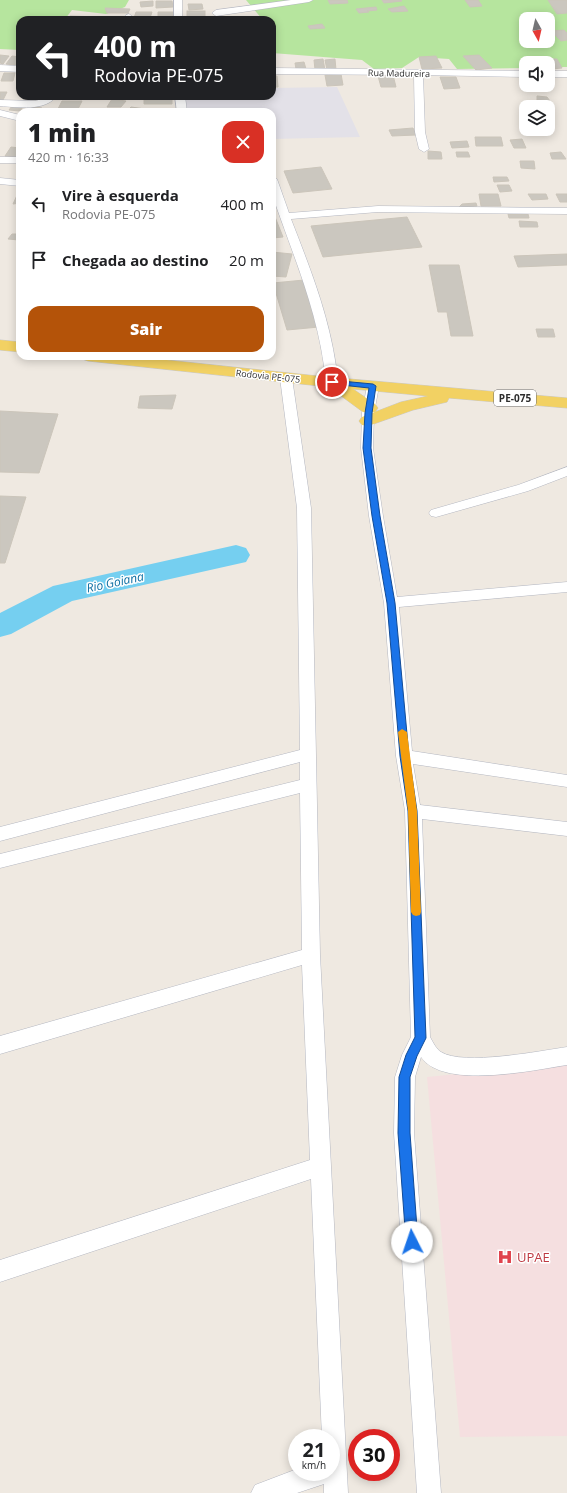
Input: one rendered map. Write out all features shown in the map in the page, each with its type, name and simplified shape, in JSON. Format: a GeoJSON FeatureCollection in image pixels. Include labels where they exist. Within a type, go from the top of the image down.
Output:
{"type":"FeatureCollection","features":[{"type":"Feature","properties":{"kind":"main road","name":"Rodovia PE-075"},"geometry":{"type":"LineString","coordinates":[[124,360],[286,378],[567,403]]}},
{"type":"Feature","properties":{"kind":"main road"},"geometry":{"type":"LineString","coordinates":[[332,382],[369,414],[464,394]]}},
{"type":"Feature","properties":{"kind":"street"},"geometry":{"type":"LineString","coordinates":[[178,0],[178,16]]}},
{"type":"Feature","properties":{"kind":"street"},"geometry":{"type":"LineString","coordinates":[[216,13],[309,0]]}},
{"type":"Feature","properties":{"kind":"street"},"geometry":{"type":"LineString","coordinates":[[0,68],[16,68]]}},
{"type":"Feature","properties":{"kind":"street","name":"Rua Madureira"},"geometry":{"type":"LineString","coordinates":[[276,71],[519,74]]}},
{"type":"Feature","properties":{"kind":"street"},"geometry":{"type":"LineString","coordinates":[[418,73],[420,132],[424,149]]}},
{"type":"Feature","properties":{"kind":"street"},"geometry":{"type":"LineString","coordinates":[[555,74],[567,74]]}},
{"type":"Feature","properties":{"kind":"street"},"geometry":{"type":"LineString","coordinates":[[0,103],[34,104],[45,100]]}},
{"type":"Feature","properties":{"kind":"street"},"geometry":{"type":"LineString","coordinates":[[0,113],[16,117]]}},
{"type":"Feature","properties":{"kind":"street"},"geometry":{"type":"LineString","coordinates":[[0,160],[16,160]]}},
{"type":"Feature","properties":{"kind":"street"},"geometry":{"type":"LineString","coordinates":[[0,181],[16,183]]}},
{"type":"Feature","properties":{"kind":"street"},"geometry":{"type":"LineString","coordinates":[[276,190],[298,248],[321,316],[331,362],[332,382]]}},
{"type":"Feature","properties":{"kind":"street"},"geometry":{"type":"LineString","coordinates":[[285,216],[378,209],[567,211]]}},
{"type":"Feature","properties":{"kind":"street"},"geometry":{"type":"LineString","coordinates":[[286,378],[304,508],[311,955],[321,1166],[329,1429]]}},
{"type":"Feature","properties":{"kind":"street"},"geometry":{"type":"LineString","coordinates":[[373,386],[369,414],[367,448],[376,516],[391,603],[404,756],[413,811],[420,1038],[404,1077],[404,1133],[429,1493]]}},
{"type":"Feature","properties":{"kind":"street"},"geometry":{"type":"LineString","coordinates":[[436,513],[523,488],[567,471]]}},
{"type":"Feature","properties":{"kind":"street"},"geometry":{"type":"LineString","coordinates":[[391,603],[567,587]]}},
{"type":"Feature","properties":{"kind":"street"},"geometry":{"type":"LineString","coordinates":[[0,834],[308,754]]}},
{"type":"Feature","properties":{"kind":"street"},"geometry":{"type":"LineString","coordinates":[[404,756],[567,781]]}},
{"type":"Feature","properties":{"kind":"street"},"geometry":{"type":"LineString","coordinates":[[0,861],[308,785]]}},
{"type":"Feature","properties":{"kind":"street"},"geometry":{"type":"LineString","coordinates":[[413,811],[567,829]]}},
{"type":"Feature","properties":{"kind":"street"},"geometry":{"type":"LineString","coordinates":[[0,1045],[311,955]]}},
{"type":"Feature","properties":{"kind":"street"},"geometry":{"type":"LineString","coordinates":[[420,1038],[434,1058],[452,1065],[472,1067],[567,1056]]}},
{"type":"Feature","properties":{"kind":"street"},"geometry":{"type":"LineString","coordinates":[[0,1271],[321,1166]]}},
{"type":"Feature","properties":{"kind":"street"},"geometry":{"type":"LineString","coordinates":[[262,1493],[297,1481]]}},
{"type":"Feature","properties":{"kind":"street"},"geometry":{"type":"LineString","coordinates":[[333,1481],[336,1493]]}},
{"type":"Feature","properties":{"kind":"shaded area"},"geometry":{"type":"Polygon","coordinates":[[[337,87],[360,137],[276,139],[276,108],[185,108],[184,100],[276,100],[276,88],[337,87]]]}},
{"type":"Feature","properties":{"kind":"shaded area","name":"UPAE"},"geometry":{"type":"Polygon","coordinates":[[[567,1063],[567,1436],[460,1437],[427,1077],[567,1063]]]}},
{"type":"Feature","properties":{"kind":"green space"},"geometry":{"type":"Polygon","coordinates":[[[0,0],[129,0],[125,7],[106,14],[72,10],[67,16],[16,16],[16,50],[0,49],[0,0]]]}},
{"type":"Feature","properties":{"kind":"green space"},"geometry":{"type":"Polygon","coordinates":[[[246,0],[567,0],[567,67],[555,67],[555,56],[519,56],[519,68],[457,69],[449,59],[419,57],[402,68],[374,69],[362,60],[276,53],[276,16],[260,16],[246,0]]]}},
{"type":"Feature","properties":{"kind":"building"},"geometry":{"type":"Polygon","coordinates":[[[328,0],[347,0],[348,3],[330,4],[328,0]]]}},
{"type":"Feature","properties":{"kind":"building"},"geometry":{"type":"Polygon","coordinates":[[[382,0],[401,0],[402,1],[384,3],[382,0]]]}},
{"type":"Feature","properties":{"kind":"building"},"geometry":{"type":"Polygon","coordinates":[[[465,0],[478,0],[482,6],[470,7],[465,0]]]}},
{"type":"Feature","properties":{"kind":"building"},"geometry":{"type":"Polygon","coordinates":[[[548,0],[567,0],[567,13],[557,14],[548,0]]]}},
{"type":"Feature","properties":{"kind":"building"},"geometry":{"type":"Polygon","coordinates":[[[153,1],[153,6],[141,7],[140,2],[153,1]]]}},
{"type":"Feature","properties":{"kind":"building"},"geometry":{"type":"Polygon","coordinates":[[[156,1],[172,1],[173,7],[156,8],[156,1]]]}},
{"type":"Feature","properties":{"kind":"building"},"geometry":{"type":"Polygon","coordinates":[[[188,4],[202,4],[203,9],[189,10],[188,4]]]}},
{"type":"Feature","properties":{"kind":"building"},"geometry":{"type":"Polygon","coordinates":[[[404,6],[408,11],[392,12],[388,9],[404,6]]]}},
{"type":"Feature","properties":{"kind":"building"},"geometry":{"type":"Polygon","coordinates":[[[376,7],[377,10],[359,13],[356,9],[376,7]]]}},
{"type":"Feature","properties":{"kind":"building"},"geometry":{"type":"Polygon","coordinates":[[[105,8],[130,9],[128,13],[107,13],[105,8]]]}},
{"type":"Feature","properties":{"kind":"building"},"geometry":{"type":"Polygon","coordinates":[[[187,11],[205,11],[205,16],[187,16],[187,11]]]}},
{"type":"Feature","properties":{"kind":"building"},"geometry":{"type":"Polygon","coordinates":[[[136,12],[152,12],[151,16],[135,16],[136,12]]]}},
{"type":"Feature","properties":{"kind":"building"},"geometry":{"type":"Polygon","coordinates":[[[158,12],[173,12],[172,16],[158,16],[158,12]]]}},
{"type":"Feature","properties":{"kind":"building"},"geometry":{"type":"Polygon","coordinates":[[[322,24],[325,28],[310,29],[308,26],[322,24]]]}},
{"type":"Feature","properties":{"kind":"building"},"geometry":{"type":"Polygon","coordinates":[[[564,30],[567,33],[567,40],[561,41],[555,35],[555,31],[564,30]]]}},
{"type":"Feature","properties":{"kind":"building"},"geometry":{"type":"Polygon","coordinates":[[[0,55],[9,56],[3,64],[0,63],[0,55]]]}},
{"type":"Feature","properties":{"kind":"building"},"geometry":{"type":"Polygon","coordinates":[[[479,55],[492,68],[476,70],[463,56],[479,55]]]}},
{"type":"Feature","properties":{"kind":"building"},"geometry":{"type":"Polygon","coordinates":[[[12,56],[16,56],[15,65],[6,64],[12,56]]]}},
{"type":"Feature","properties":{"kind":"building"},"geometry":{"type":"Polygon","coordinates":[[[436,56],[442,68],[422,69],[419,57],[436,56]]]}},
{"type":"Feature","properties":{"kind":"building"},"geometry":{"type":"Polygon","coordinates":[[[323,59],[325,70],[315,70],[314,60],[323,59]]]}},
{"type":"Feature","properties":{"kind":"building"},"geometry":{"type":"Polygon","coordinates":[[[335,59],[336,70],[327,70],[325,60],[335,59]]]}},
{"type":"Feature","properties":{"kind":"building"},"geometry":{"type":"Polygon","coordinates":[[[555,59],[557,59],[562,68],[555,69],[555,59]]]}},
{"type":"Feature","properties":{"kind":"building"},"geometry":{"type":"Polygon","coordinates":[[[304,62],[306,69],[296,69],[295,63],[304,62]]]}},
{"type":"Feature","properties":{"kind":"building"},"geometry":{"type":"Polygon","coordinates":[[[4,73],[15,73],[13,81],[1,81],[4,73]]]}},
{"type":"Feature","properties":{"kind":"building"},"geometry":{"type":"Polygon","coordinates":[[[341,74],[343,85],[327,86],[325,75],[341,74]]]}},
{"type":"Feature","properties":{"kind":"building"},"geometry":{"type":"Polygon","coordinates":[[[393,75],[396,87],[381,87],[378,76],[393,75]]]}},
{"type":"Feature","properties":{"kind":"building"},"geometry":{"type":"Polygon","coordinates":[[[276,76],[277,76],[278,87],[276,87],[276,76]]]}},
{"type":"Feature","properties":{"kind":"building"},"geometry":{"type":"Polygon","coordinates":[[[440,77],[456,77],[460,88],[444,89],[440,77]]]}},
{"type":"Feature","properties":{"kind":"building"},"geometry":{"type":"Polygon","coordinates":[[[0,92],[7,92],[3,100],[0,100],[0,92]]]}},
{"type":"Feature","properties":{"kind":"building"},"geometry":{"type":"Polygon","coordinates":[[[537,96],[547,97],[549,100],[537,100],[537,96]]]}},
{"type":"Feature","properties":{"kind":"building"},"geometry":{"type":"Polygon","coordinates":[[[111,100],[126,101],[121,107],[107,107],[111,100]]]}},
{"type":"Feature","properties":{"kind":"building"},"geometry":{"type":"Polygon","coordinates":[[[144,100],[172,100],[172,104],[144,104],[144,100]]]}},
{"type":"Feature","properties":{"kind":"building"},"geometry":{"type":"Polygon","coordinates":[[[62,101],[82,101],[78,108],[58,108],[62,101]]]}},
{"type":"Feature","properties":{"kind":"building"},"geometry":{"type":"Polygon","coordinates":[[[12,106],[23,107],[16,108],[16,111],[9,110],[12,106]]]}},
{"type":"Feature","properties":{"kind":"building"},"geometry":{"type":"Polygon","coordinates":[[[413,128],[416,135],[392,136],[389,130],[413,128]]]}},
{"type":"Feature","properties":{"kind":"building"},"geometry":{"type":"Polygon","coordinates":[[[475,137],[501,137],[503,146],[476,146],[475,137]]]}},
{"type":"Feature","properties":{"kind":"building"},"geometry":{"type":"Polygon","coordinates":[[[522,139],[526,148],[514,148],[510,140],[522,139]]]}},
{"type":"Feature","properties":{"kind":"building"},"geometry":{"type":"Polygon","coordinates":[[[467,141],[469,147],[452,148],[450,142],[467,141]]]}},
{"type":"Feature","properties":{"kind":"building"},"geometry":{"type":"Polygon","coordinates":[[[11,147],[16,148],[16,157],[5,156],[11,147]]]}},
{"type":"Feature","properties":{"kind":"building"},"geometry":{"type":"Polygon","coordinates":[[[428,151],[441,152],[442,159],[428,159],[428,151]]]}},
{"type":"Feature","properties":{"kind":"building"},"geometry":{"type":"Polygon","coordinates":[[[456,152],[468,152],[470,157],[457,157],[456,152]]]}},
{"type":"Feature","properties":{"kind":"building"},"geometry":{"type":"Polygon","coordinates":[[[561,152],[566,159],[552,159],[550,153],[561,152]]]}},
{"type":"Feature","properties":{"kind":"building"},"geometry":{"type":"Polygon","coordinates":[[[520,161],[534,161],[535,169],[521,168],[520,161]]]}},
{"type":"Feature","properties":{"kind":"building"},"geometry":{"type":"Polygon","coordinates":[[[321,167],[332,189],[293,193],[284,171],[321,167]]]}},
{"type":"Feature","properties":{"kind":"building"},"geometry":{"type":"Polygon","coordinates":[[[493,177],[507,177],[509,181],[494,182],[493,177]]]}},
{"type":"Feature","properties":{"kind":"building"},"geometry":{"type":"Polygon","coordinates":[[[497,185],[509,185],[512,191],[500,192],[497,185]]]}},
{"type":"Feature","properties":{"kind":"building"},"geometry":{"type":"Polygon","coordinates":[[[479,194],[498,194],[501,206],[481,206],[479,194]]]}},
{"type":"Feature","properties":{"kind":"building"},"geometry":{"type":"Polygon","coordinates":[[[528,194],[546,194],[548,199],[532,200],[528,194]]]}},
{"type":"Feature","properties":{"kind":"building"},"geometry":{"type":"Polygon","coordinates":[[[556,194],[567,194],[567,202],[560,202],[556,194]]]}},
{"type":"Feature","properties":{"kind":"building"},"geometry":{"type":"Polygon","coordinates":[[[476,203],[477,206],[459,207],[462,204],[476,203]]]}},
{"type":"Feature","properties":{"kind":"building"},"geometry":{"type":"Polygon","coordinates":[[[508,214],[528,214],[529,218],[509,218],[508,214]]]}},
{"type":"Feature","properties":{"kind":"building"},"geometry":{"type":"Polygon","coordinates":[[[407,217],[422,247],[323,257],[311,226],[407,217]]]}},
{"type":"Feature","properties":{"kind":"building"},"geometry":{"type":"Polygon","coordinates":[[[276,220],[283,237],[276,238],[276,220]]]}},
{"type":"Feature","properties":{"kind":"building"},"geometry":{"type":"Polygon","coordinates":[[[519,221],[537,222],[538,227],[520,227],[519,221]]]}},
{"type":"Feature","properties":{"kind":"building"},"geometry":{"type":"Polygon","coordinates":[[[12,234],[16,234],[16,240],[8,239],[12,234]]]}},
{"type":"Feature","properties":{"kind":"building"},"geometry":{"type":"Polygon","coordinates":[[[276,252],[292,254],[286,277],[276,276],[276,252]]]}},
{"type":"Feature","properties":{"kind":"building"},"geometry":{"type":"Polygon","coordinates":[[[567,254],[567,265],[518,267],[514,256],[567,254]]]}},
{"type":"Feature","properties":{"kind":"building"},"geometry":{"type":"Polygon","coordinates":[[[429,265],[459,265],[473,336],[451,336],[447,312],[438,312],[429,265]]]}},
{"type":"Feature","properties":{"kind":"building"},"geometry":{"type":"Polygon","coordinates":[[[304,280],[319,327],[287,330],[276,293],[276,283],[304,280]]]}},
{"type":"Feature","properties":{"kind":"building"},"geometry":{"type":"Polygon","coordinates":[[[536,329],[553,329],[555,337],[538,337],[536,329]]]}},
{"type":"Feature","properties":{"kind":"building"},"geometry":{"type":"Polygon","coordinates":[[[176,395],[172,409],[138,408],[140,396],[176,395]]]}},
{"type":"Feature","properties":{"kind":"building"},"geometry":{"type":"Polygon","coordinates":[[[0,411],[58,414],[39,473],[0,472],[0,411]]]}},
{"type":"Feature","properties":{"kind":"building"},"geometry":{"type":"Polygon","coordinates":[[[0,496],[26,497],[5,563],[0,563],[0,496]]]}},
{"type":"Feature","properties":{"kind":"waterway","name":"Rio Goiana"},"geometry":{"type":"LineString","coordinates":[[0,626],[64,593],[236,555]]}},
{"type":"Feature","properties":{"kind":"slow traffic"},"geometry":{"type":"LineString","coordinates":[[402,732],[404,756],[413,811],[416,912]]}},
{"type":"Feature","properties":{"kind":"place","name":"UPAE"},"geometry":{"type":"Point","coordinates":[505,1257]}},
{"type":"Feature","properties":{"kind":"route"},"geometry":{"type":"LineString","coordinates":[[332,382],[373,386],[368,413],[367,448],[376,516],[391,603],[404,756],[413,811],[420,1038],[404,1077],[404,1133],[412,1242]]}}]}
